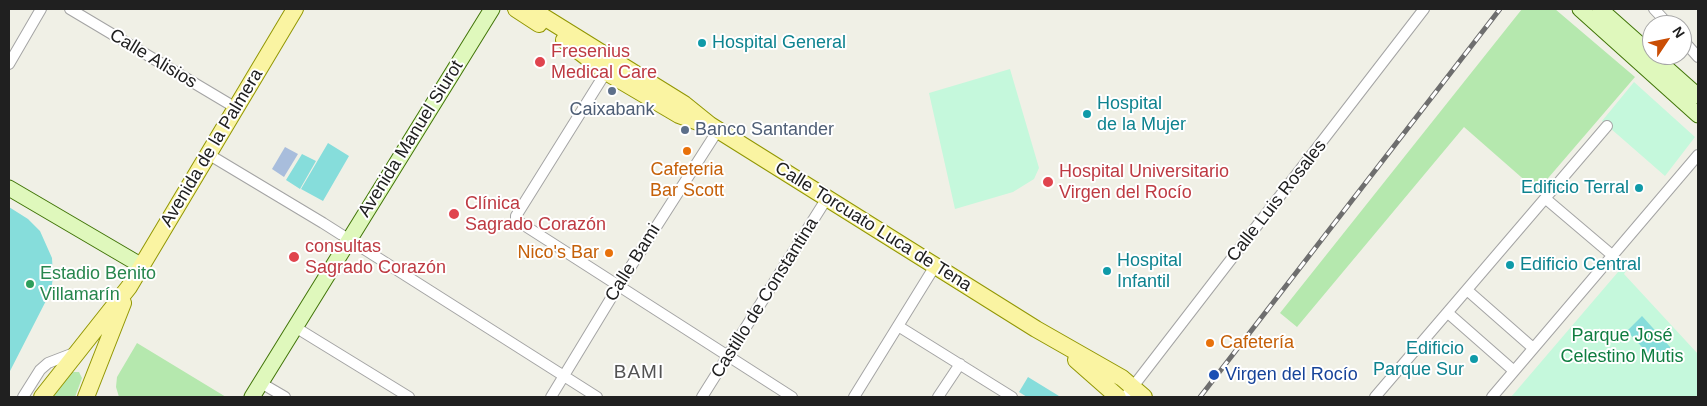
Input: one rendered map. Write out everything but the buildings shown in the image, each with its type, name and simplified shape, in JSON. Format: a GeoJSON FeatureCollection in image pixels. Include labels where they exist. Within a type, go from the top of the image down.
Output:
{"type":"FeatureCollection","features":[{"type":"Feature","properties":{"kind":"main road","name":"Avenida de la Palmera"},"geometry":{"type":"LineString","coordinates":[[129,287],[295,9]]}},
{"type":"Feature","properties":{"kind":"main road","name":"Calle Torcuato Luca de Tena"},"geometry":{"type":"LineString","coordinates":[[516,9],[565,41],[606,72],[679,115],[714,128]]}},
{"type":"Feature","properties":{"kind":"main road","name":"Calle Torcuato Luca de Tena"},"geometry":{"type":"LineString","coordinates":[[531,9],[684,104],[714,128],[1036,329],[1083,365],[1130,394]]}},
{"type":"Feature","properties":{"kind":"main road"},"geometry":{"type":"LineString","coordinates":[[42,397],[129,287]]}},
{"type":"Feature","properties":{"kind":"main road"},"geometry":{"type":"LineString","coordinates":[[86,397],[129,287]]}},
{"type":"Feature","properties":{"kind":"street"},"geometry":{"type":"LineString","coordinates":[[9,64],[41,9]]}},
{"type":"Feature","properties":{"kind":"street","name":"Calle Alisios"},"geometry":{"type":"LineString","coordinates":[[70,9],[236,108]]}},
{"type":"Feature","properties":{"kind":"street","name":"Avenida Manuel Siurot"},"geometry":{"type":"LineString","coordinates":[[252,397],[492,9]]}},
{"type":"Feature","properties":{"kind":"street","name":"Calle Luis Rosales"},"geometry":{"type":"LineString","coordinates":[[1130,394],[1424,9]]}},
{"type":"Feature","properties":{"kind":"street"},"geometry":{"type":"LineString","coordinates":[[1580,9],[1698,115]]}},
{"type":"Feature","properties":{"kind":"street"},"geometry":{"type":"LineString","coordinates":[[1600,9],[1698,96]]}},
{"type":"Feature","properties":{"kind":"street"},"geometry":{"type":"LineString","coordinates":[[606,72],[516,216],[516,220],[792,397]]}},
{"type":"Feature","properties":{"kind":"street"},"geometry":{"type":"LineString","coordinates":[[1375,397],[1607,126]]}},
{"type":"Feature","properties":{"kind":"street","name":"Calle Bami"},"geometry":{"type":"LineString","coordinates":[[551,397],[714,128]]}},
{"type":"Feature","properties":{"kind":"street"},"geometry":{"type":"LineString","coordinates":[[208,154],[597,397]]}},
{"type":"Feature","properties":{"kind":"street"},"geometry":{"type":"LineString","coordinates":[[1492,397],[1698,155]]}},
{"type":"Feature","properties":{"kind":"street"},"geometry":{"type":"LineString","coordinates":[[9,188],[142,266]]}},
{"type":"Feature","properties":{"kind":"street","name":"Castillo de Constantina"},"geometry":{"type":"LineString","coordinates":[[702,397],[827,198]]}},
{"type":"Feature","properties":{"kind":"street"},"geometry":{"type":"LineString","coordinates":[[1546,199],[1612,255]]}},
{"type":"Feature","properties":{"kind":"street"},"geometry":{"type":"LineString","coordinates":[[854,397],[935,266]]}},
{"type":"Feature","properties":{"kind":"street"},"geometry":{"type":"LineString","coordinates":[[1467,290],[1533,348]]}},
{"type":"Feature","properties":{"kind":"street"},"geometry":{"type":"LineString","coordinates":[[1448,313],[1514,371]]}},
{"type":"Feature","properties":{"kind":"street"},"geometry":{"type":"LineString","coordinates":[[898,326],[1012,397]]}},
{"type":"Feature","properties":{"kind":"street"},"geometry":{"type":"LineString","coordinates":[[295,327],[410,397]]}},
{"type":"Feature","properties":{"kind":"street"},"geometry":{"type":"LineString","coordinates":[[24,397],[40,370],[48,364],[77,351]]}},
{"type":"Feature","properties":{"kind":"street"},"geometry":{"type":"LineString","coordinates":[[938,397],[960,364]]}},
{"type":"Feature","properties":{"kind":"street"},"geometry":{"type":"LineString","coordinates":[[261,382],[285,397]]}},
{"type":"Feature","properties":{"kind":"green space"},"geometry":{"type":"Polygon","coordinates":[[[1522,9],[1555,9],[1635,77],[1537,191],[1464,127],[1297,327],[1280,313],[1522,9]]]}},
{"type":"Feature","properties":{"kind":"green space"},"geometry":{"type":"Polygon","coordinates":[[[1010,69],[1039,168],[1034,179],[1013,192],[955,209],[929,93],[1010,69]]]}},
{"type":"Feature","properties":{"kind":"green space"},"geometry":{"type":"Polygon","coordinates":[[[1634,82],[1695,137],[1665,176],[1602,121],[1634,82]]]}},
{"type":"Feature","properties":{"kind":"green space","name":"Parque José Celestino Mutis"},"geometry":{"type":"Polygon","coordinates":[[[1624,265],[1628,268],[1624,274],[1698,354],[1698,397],[1511,397],[1624,265]]]}},
{"type":"Feature","properties":{"kind":"green space"},"geometry":{"type":"Polygon","coordinates":[[[137,343],[226,397],[119,397],[116,387],[117,377],[137,343]]]}},
{"type":"Feature","properties":{"kind":"green space"},"geometry":{"type":"Polygon","coordinates":[[[71,372],[79,372],[82,378],[75,397],[50,397],[71,372]]]}},
{"type":"Feature","properties":{"kind":"shaded area"},"geometry":{"type":"Polygon","coordinates":[[[328,143],[349,156],[323,201],[301,189],[328,143]]]}},
{"type":"Feature","properties":{"kind":"shaded area"},"geometry":{"type":"Polygon","coordinates":[[[285,147],[298,154],[284,177],[272,169],[285,147]]]}},
{"type":"Feature","properties":{"kind":"shaded area"},"geometry":{"type":"Polygon","coordinates":[[[302,154],[316,161],[300,189],[286,180],[302,154]]]}},
{"type":"Feature","properties":{"kind":"shaded area","name":"Estadio Benito Villamarín"},"geometry":{"type":"Polygon","coordinates":[[[9,207],[28,219],[40,231],[52,258],[53,277],[51,291],[9,373],[9,207]]]}},
{"type":"Feature","properties":{"kind":"shaded area"},"geometry":{"type":"Polygon","coordinates":[[[1642,316],[1671,348],[1656,362],[1627,331],[1642,316]]]}},
{"type":"Feature","properties":{"kind":"shaded area"},"geometry":{"type":"Polygon","coordinates":[[[1028,377],[1059,396],[1027,397],[1019,392],[1028,377]]]}},
{"type":"Feature","properties":{"kind":"railway"},"geometry":{"type":"LineString","coordinates":[[1200,397],[1500,9]]}},
{"type":"Feature","properties":{"kind":"place","name":"Hospital General"},"geometry":{"type":"Point","coordinates":[702,43]}},
{"type":"Feature","properties":{"kind":"place","name":"Fresenius Medical Care"},"geometry":{"type":"Point","coordinates":[540,62]}},
{"type":"Feature","properties":{"kind":"place","name":"Caixabank"},"geometry":{"type":"Point","coordinates":[612,91]}},
{"type":"Feature","properties":{"kind":"place","name":"Hospital de la Mujer"},"geometry":{"type":"Point","coordinates":[1087,114]}},
{"type":"Feature","properties":{"kind":"place","name":"Banco Santander"},"geometry":{"type":"Point","coordinates":[685,130]}},
{"type":"Feature","properties":{"kind":"place","name":"Cafeteria Bar Scott"},"geometry":{"type":"Point","coordinates":[687,151]}},
{"type":"Feature","properties":{"kind":"place","name":"Hospital Universitario Virgen del Rocío"},"geometry":{"type":"Point","coordinates":[1048,182]}},
{"type":"Feature","properties":{"kind":"place","name":"Edificio Terral"},"geometry":{"type":"Point","coordinates":[1639,188]}},
{"type":"Feature","properties":{"kind":"place","name":"Clínica Sagrado Corazón"},"geometry":{"type":"Point","coordinates":[454,214]}},
{"type":"Feature","properties":{"kind":"place","name":"Nico's Bar"},"geometry":{"type":"Point","coordinates":[609,253]}},
{"type":"Feature","properties":{"kind":"place","name":"consultas Sagrado Corazón"},"geometry":{"type":"Point","coordinates":[294,257]}},
{"type":"Feature","properties":{"kind":"place","name":"Edificio Central"},"geometry":{"type":"Point","coordinates":[1510,265]}},
{"type":"Feature","properties":{"kind":"place","name":"Hospital Infantil"},"geometry":{"type":"Point","coordinates":[1107,271]}},
{"type":"Feature","properties":{"kind":"place","name":"Estadio Benito Villamarín"},"geometry":{"type":"Point","coordinates":[30,284]}},
{"type":"Feature","properties":{"kind":"place","name":"Cafetería"},"geometry":{"type":"Point","coordinates":[1210,343]}},
{"type":"Feature","properties":{"kind":"place","name":"Edificio Parque Sur"},"geometry":{"type":"Point","coordinates":[1474,359]}},
{"type":"Feature","properties":{"kind":"place","name":"Virgen del Rocío"},"geometry":{"type":"Point","coordinates":[1214,375]}},
{"type":"Feature","properties":{"kind":"district","name":"BAMI"},"geometry":{"type":"Point","coordinates":[639,373]}}]}
